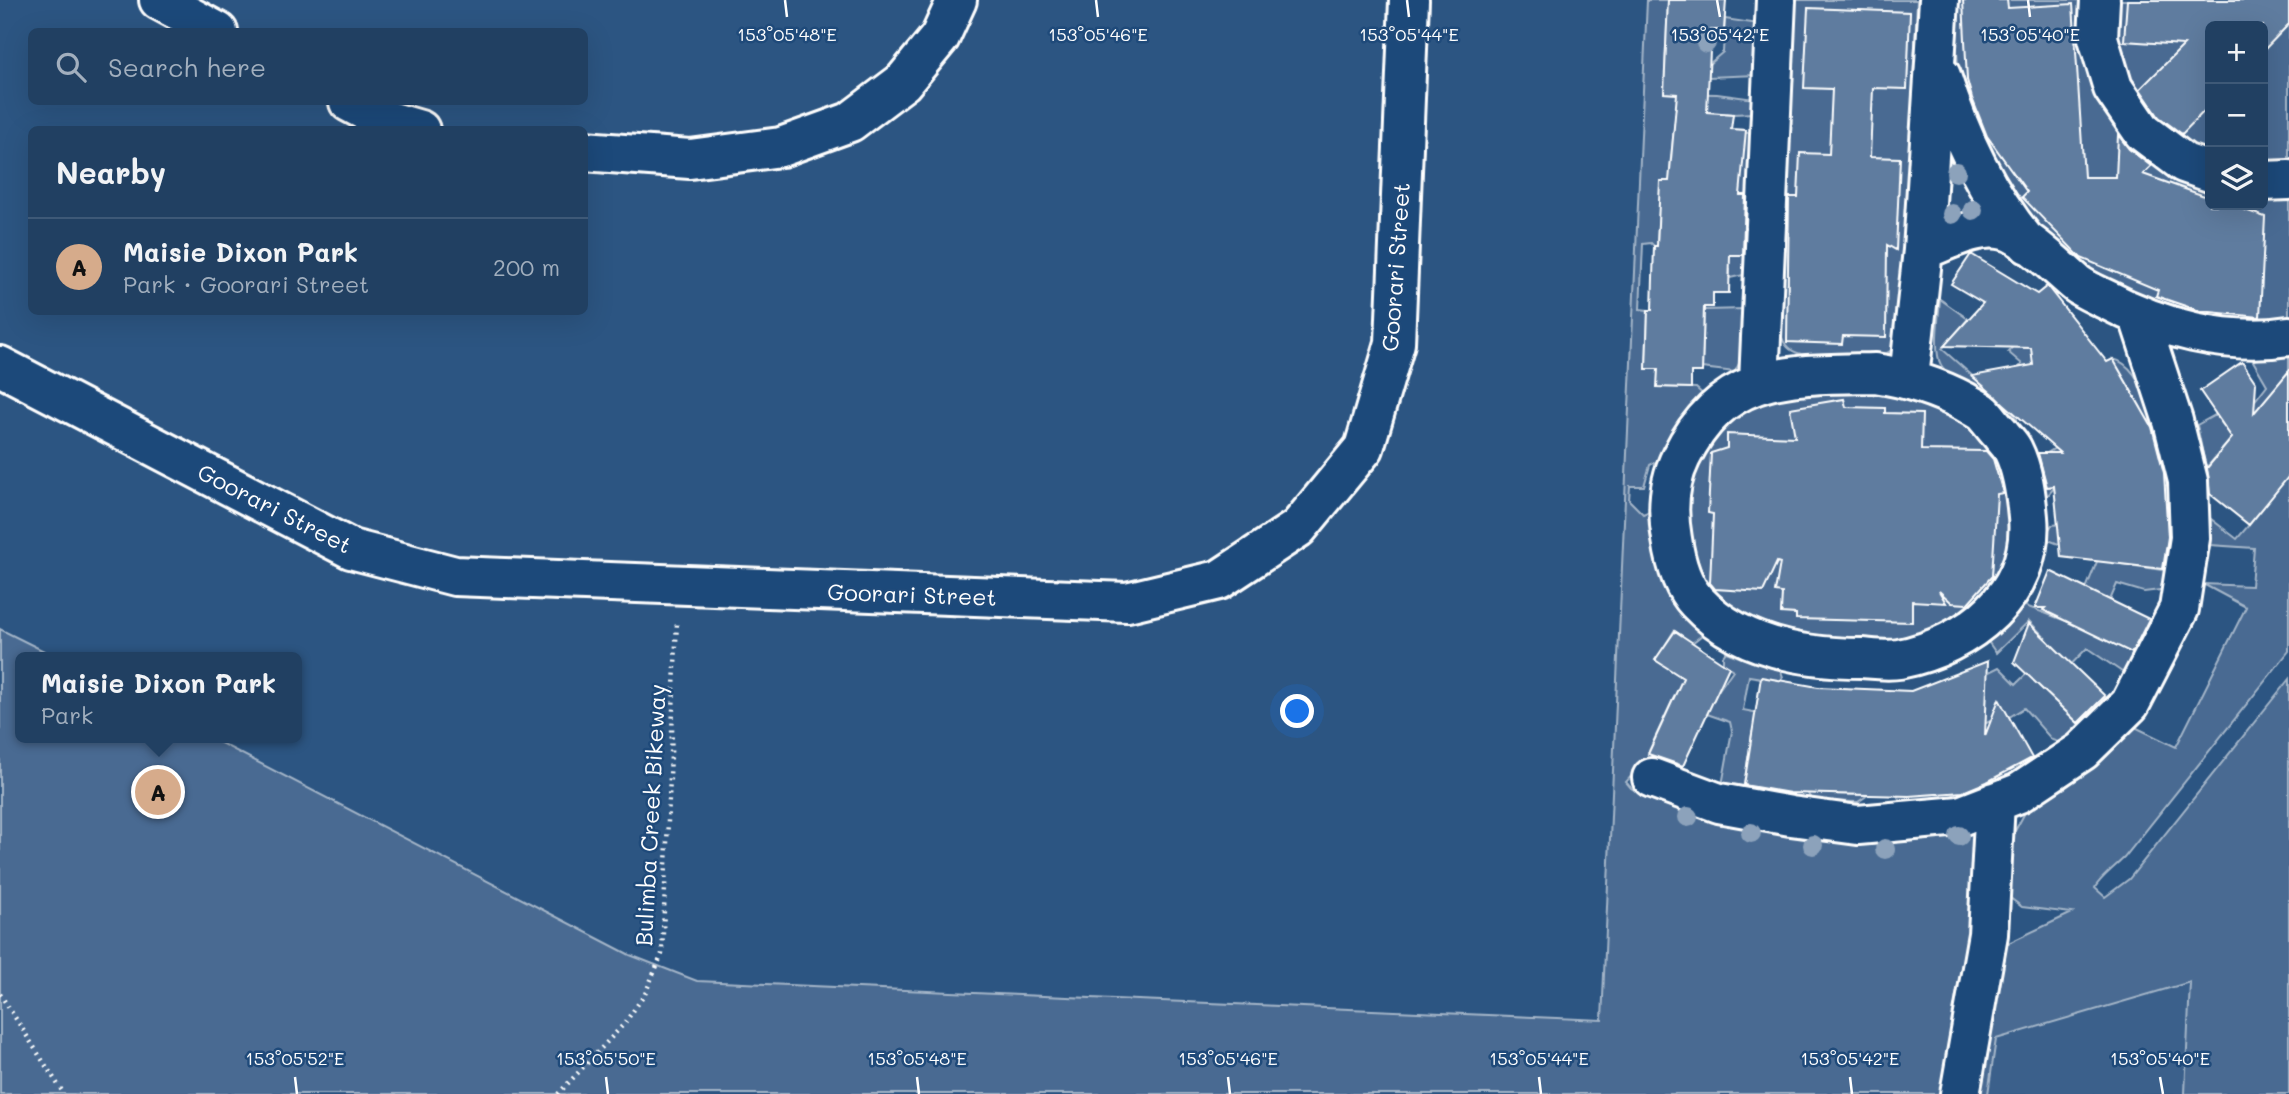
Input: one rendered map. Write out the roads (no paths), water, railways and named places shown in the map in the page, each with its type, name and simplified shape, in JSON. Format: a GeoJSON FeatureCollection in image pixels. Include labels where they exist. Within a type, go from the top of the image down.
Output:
{"type":"FeatureCollection","features":[{"type":"Feature","properties":{"kind":"street"},"geometry":{"type":"LineString","coordinates":[[159,0],[211,28]]}},
{"type":"Feature","properties":{"kind":"street"},"geometry":{"type":"LineString","coordinates":[[588,151],[691,159],[781,147],[850,122],[903,82],[940,37],[957,0]]}},
{"type":"Feature","properties":{"kind":"street","name":"Goorari Street"},"geometry":{"type":"LineString","coordinates":[[0,366],[351,549],[455,576],[1127,602],[1219,580],[1298,528],[1364,448],[1395,343],[1409,0]]}},
{"type":"Feature","properties":{"kind":"street"},"geometry":{"type":"LineString","coordinates":[[1759,382],[1776,0]]}},
{"type":"Feature","properties":{"kind":"street"},"geometry":{"type":"LineString","coordinates":[[1909,378],[1923,250],[1939,0]]}},
{"type":"Feature","properties":{"kind":"street"},"geometry":{"type":"LineString","coordinates":[[2100,0],[2098,38],[2113,88],[2143,132],[2184,163],[2205,170]]}},
{"type":"Feature","properties":{"kind":"street"},"geometry":{"type":"LineString","coordinates":[[1935,59],[1968,152],[2005,216],[2028,244]]}},
{"type":"Feature","properties":{"kind":"street"},"geometry":{"type":"LineString","coordinates":[[355,105],[379,118],[406,126]]}},
{"type":"Feature","properties":{"kind":"street"},"geometry":{"type":"LineString","coordinates":[[2268,181],[2289,180]]}},
{"type":"Feature","properties":{"kind":"street"},"geometry":{"type":"LineString","coordinates":[[1923,250],[1973,230],[2004,230],[2028,244],[2080,286],[2139,317],[2209,336],[2269,340],[2289,336]]}},
{"type":"Feature","properties":{"kind":"street"},"geometry":{"type":"LineString","coordinates":[[1652,778],[1719,803],[1858,825],[1960,816],[2019,793],[2082,751],[2130,705],[2179,609],[2190,538],[2188,481],[2173,421],[2139,317]]}},
{"type":"Feature","properties":{"kind":"street"},"geometry":{"type":"LineString","coordinates":[[1875,373],[1909,378],[1941,389],[1982,412],[2013,449],[2026,494],[2029,528],[2023,564],[2006,598],[1978,626],[1941,647],[1897,659],[1833,658],[1773,649],[1724,626],[1695,600],[1676,563],[1667,513],[1674,470],[1692,435],[1721,404],[1759,382],[1795,374],[1875,373]]}},
{"type":"Feature","properties":{"kind":"street"},"geometry":{"type":"LineString","coordinates":[[1960,1094],[1988,934],[1995,802]]}},
{"type":"Feature","properties":{"kind":"place","name":"Maisie Dixon Park"},"geometry":{"type":"Point","coordinates":[158,792]}}]}
